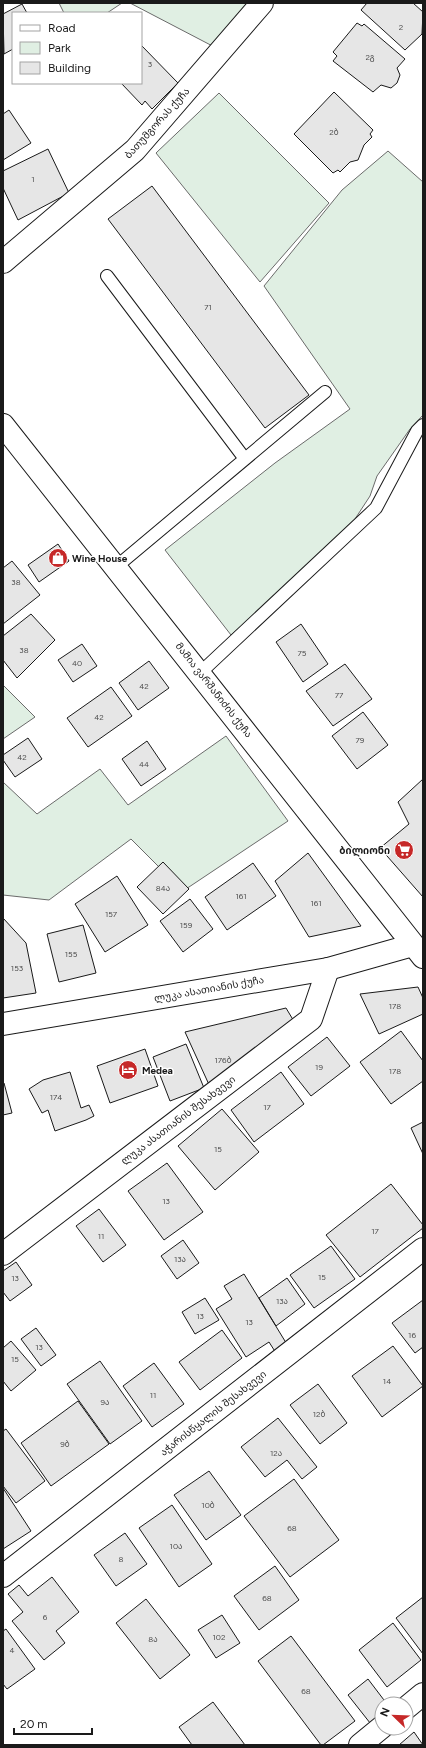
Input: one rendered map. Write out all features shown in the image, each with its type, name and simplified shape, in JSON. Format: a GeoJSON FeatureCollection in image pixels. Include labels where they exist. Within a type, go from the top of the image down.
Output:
{"type":"FeatureCollection","features":[{"type":"Feature","properties":{"kind":"street","name":"ბათუმგორას ქუჩა"},"geometry":{"type":"LineString","coordinates":[[3,262],[135,150],[262,3]]}},
{"type":"Feature","properties":{"kind":"street","name":"მამია ვარშანიძის ქუჩა"},"geometry":{"type":"LineString","coordinates":[[3,425],[418,951]]}},
{"type":"Feature","properties":{"kind":"street","name":"ლუკა ასათიანის ქუჩა"},"geometry":{"type":"LineString","coordinates":[[3,1024],[328,969],[418,951]]}},
{"type":"Feature","properties":{"kind":"street","name":"ლუკა ასათიანის შესახვევი"},"geometry":{"type":"LineString","coordinates":[[3,1254],[312,1018],[328,969]]}},
{"type":"Feature","properties":{"kind":"street","name":"აჭარისწყალის შესახვევი"},"geometry":{"type":"LineString","coordinates":[[3,1576],[423,1249]]}},
{"type":"Feature","properties":{"kind":"street"},"geometry":{"type":"LineString","coordinates":[[414,1701],[423,1694]]}},
{"type":"Feature","properties":{"kind":"street"},"geometry":{"type":"LineString","coordinates":[[360,1745],[374,1734]]}},
{"type":"Feature","properties":{"kind":"lane"},"geometry":{"type":"LineString","coordinates":[[107,276],[245,459]]}},
{"type":"Feature","properties":{"kind":"lane"},"geometry":{"type":"LineString","coordinates":[[116,567],[325,392]]}},
{"type":"Feature","properties":{"kind":"lane"},"geometry":{"type":"LineString","coordinates":[[200,673],[376,508],[417,431],[423,425]]}},
{"type":"Feature","properties":{"kind":"green space"},"geometry":{"type":"Polygon","coordinates":[[[59,3],[122,3],[108,12],[64,12],[59,3]]]}},
{"type":"Feature","properties":{"kind":"green space"},"geometry":{"type":"Polygon","coordinates":[[[130,3],[265,3],[224,52],[130,3]]]}},
{"type":"Feature","properties":{"kind":"green space"},"geometry":{"type":"Polygon","coordinates":[[[219,93],[329,203],[260,282],[156,153],[219,93]]]}},
{"type":"Feature","properties":{"kind":"green space"},"geometry":{"type":"Polygon","coordinates":[[[388,151],[423,182],[423,415],[410,429],[377,476],[370,496],[340,542],[231,635],[165,550],[275,463],[350,409],[264,286],[342,190],[388,151]]]}},
{"type":"Feature","properties":{"kind":"green space"},"geometry":{"type":"Polygon","coordinates":[[[3,685],[35,717],[3,739],[3,685]]]}},
{"type":"Feature","properties":{"kind":"green space"},"geometry":{"type":"Polygon","coordinates":[[[226,736],[288,821],[183,891],[131,839],[49,900],[3,895],[3,782],[37,814],[100,769],[128,805],[226,736]]]}},
{"type":"Feature","properties":{"kind":"building"},"geometry":{"type":"Polygon","coordinates":[[[367,3],[413,3],[423,12],[422,34],[405,50],[361,10],[367,3]]]}},
{"type":"Feature","properties":{"kind":"building"},"geometry":{"type":"Polygon","coordinates":[[[22,4],[26,12],[12,12],[12,50],[4,54],[3,14],[22,4]]]}},
{"type":"Feature","properties":{"kind":"building"},"geometry":{"type":"Polygon","coordinates":[[[357,23],[362,26],[364,24],[405,59],[397,68],[400,75],[397,83],[391,88],[381,85],[373,92],[333,61],[337,56],[333,52],[357,23]]]}},
{"type":"Feature","properties":{"kind":"building"},"geometry":{"type":"Polygon","coordinates":[[[142,46],[178,83],[152,109],[145,101],[142,105],[122,84],[142,84],[142,46]]]}},
{"type":"Feature","properties":{"kind":"building"},"geometry":{"type":"Polygon","coordinates":[[[334,92],[373,130],[370,134],[372,137],[364,145],[358,160],[350,162],[340,172],[338,170],[333,173],[294,134],[334,92]]]}},
{"type":"Feature","properties":{"kind":"building"},"geometry":{"type":"Polygon","coordinates":[[[9,110],[31,143],[3,160],[3,114],[9,110]]]}},
{"type":"Feature","properties":{"kind":"building"},"geometry":{"type":"Polygon","coordinates":[[[48,149],[69,193],[18,220],[3,188],[3,171],[48,149]]]}},
{"type":"Feature","properties":{"kind":"building"},"geometry":{"type":"Polygon","coordinates":[[[152,186],[309,395],[265,428],[108,219],[152,186]]]}},
{"type":"Feature","properties":{"kind":"building"},"geometry":{"type":"Polygon","coordinates":[[[58,544],[69,561],[39,582],[28,565],[58,544]]]}},
{"type":"Feature","properties":{"kind":"building"},"geometry":{"type":"Polygon","coordinates":[[[12,561],[40,595],[3,624],[3,568],[12,561]]]}},
{"type":"Feature","properties":{"kind":"building"},"geometry":{"type":"Polygon","coordinates":[[[31,614],[55,640],[17,678],[3,660],[3,636],[31,614]]]}},
{"type":"Feature","properties":{"kind":"building"},"geometry":{"type":"Polygon","coordinates":[[[301,624],[328,664],[303,682],[276,642],[301,624]]]}},
{"type":"Feature","properties":{"kind":"building"},"geometry":{"type":"Polygon","coordinates":[[[82,644],[97,666],[73,682],[58,660],[82,644]]]}},
{"type":"Feature","properties":{"kind":"building"},"geometry":{"type":"Polygon","coordinates":[[[149,661],[169,688],[138,710],[119,683],[149,661]]]}},
{"type":"Feature","properties":{"kind":"building"},"geometry":{"type":"Polygon","coordinates":[[[345,664],[372,699],[333,726],[306,691],[345,664]]]}},
{"type":"Feature","properties":{"kind":"building"},"geometry":{"type":"Polygon","coordinates":[[[111,687],[132,716],[88,747],[67,718],[111,687]]]}},
{"type":"Feature","properties":{"kind":"building"},"geometry":{"type":"Polygon","coordinates":[[[363,712],[388,745],[357,769],[332,736],[363,712]]]}},
{"type":"Feature","properties":{"kind":"building"},"geometry":{"type":"Polygon","coordinates":[[[28,738],[42,759],[15,777],[3,760],[3,755],[28,738]]]}},
{"type":"Feature","properties":{"kind":"building"},"geometry":{"type":"Polygon","coordinates":[[[147,741],[166,769],[141,786],[122,759],[147,741]]]}},
{"type":"Feature","properties":{"kind":"building"},"geometry":{"type":"Polygon","coordinates":[[[423,779],[423,897],[380,848],[409,824],[398,802],[423,779]]]}},
{"type":"Feature","properties":{"kind":"building"},"geometry":{"type":"Polygon","coordinates":[[[308,853],[361,926],[309,937],[275,881],[308,853]]]}},
{"type":"Feature","properties":{"kind":"building"},"geometry":{"type":"Polygon","coordinates":[[[163,862],[189,889],[163,914],[137,887],[163,862]]]}},
{"type":"Feature","properties":{"kind":"building"},"geometry":{"type":"Polygon","coordinates":[[[253,863],[276,896],[227,930],[205,897],[253,863]]]}},
{"type":"Feature","properties":{"kind":"building"},"geometry":{"type":"Polygon","coordinates":[[[117,876],[148,925],[105,952],[75,904],[117,876]]]}},
{"type":"Feature","properties":{"kind":"building"},"geometry":{"type":"Polygon","coordinates":[[[190,899],[213,929],[183,952],[160,921],[190,899]]]}},
{"type":"Feature","properties":{"kind":"building"},"geometry":{"type":"Polygon","coordinates":[[[3,918],[26,943],[36,993],[3,998],[3,918]]]}},
{"type":"Feature","properties":{"kind":"building"},"geometry":{"type":"Polygon","coordinates":[[[83,925],[96,973],[59,982],[47,934],[83,925]]]}},
{"type":"Feature","properties":{"kind":"building"},"geometry":{"type":"Polygon","coordinates":[[[418,987],[423,998],[423,1014],[379,1034],[360,994],[418,987]]]}},
{"type":"Feature","properties":{"kind":"building"},"geometry":{"type":"Polygon","coordinates":[[[286,1008],[295,1023],[211,1089],[185,1032],[286,1008]]]}},
{"type":"Feature","properties":{"kind":"building"},"geometry":{"type":"Polygon","coordinates":[[[401,1031],[423,1061],[423,1081],[391,1104],[360,1062],[401,1031]]]}},
{"type":"Feature","properties":{"kind":"building"},"geometry":{"type":"Polygon","coordinates":[[[327,1037],[350,1066],[311,1096],[288,1067],[327,1037]]]}},
{"type":"Feature","properties":{"kind":"building"},"geometry":{"type":"Polygon","coordinates":[[[186,1044],[204,1088],[170,1101],[153,1057],[186,1044]]]}},
{"type":"Feature","properties":{"kind":"building"},"geometry":{"type":"Polygon","coordinates":[[[145,1049],[158,1086],[110,1103],[97,1066],[145,1049]]]}},
{"type":"Feature","properties":{"kind":"building"},"geometry":{"type":"Polygon","coordinates":[[[70,1072],[81,1108],[89,1105],[94,1116],[55,1131],[48,1110],[42,1113],[29,1089],[43,1080],[70,1072]]]}},
{"type":"Feature","properties":{"kind":"building"},"geometry":{"type":"Polygon","coordinates":[[[281,1072],[304,1104],[254,1142],[231,1110],[281,1072]]]}},
{"type":"Feature","properties":{"kind":"building"},"geometry":{"type":"Polygon","coordinates":[[[4,1083],[12,1113],[3,1115],[3,1084],[4,1083]]]}},
{"type":"Feature","properties":{"kind":"building"},"geometry":{"type":"Polygon","coordinates":[[[222,1109],[259,1152],[215,1190],[178,1146],[222,1109]]]}},
{"type":"Feature","properties":{"kind":"building"},"geometry":{"type":"Polygon","coordinates":[[[423,1122],[423,1154],[411,1128],[423,1122]]]}},
{"type":"Feature","properties":{"kind":"building"},"geometry":{"type":"Polygon","coordinates":[[[167,1163],[203,1212],[164,1240],[128,1191],[167,1163]]]}},
{"type":"Feature","properties":{"kind":"building"},"geometry":{"type":"Polygon","coordinates":[[[391,1184],[423,1225],[423,1228],[360,1277],[326,1235],[391,1184]]]}},
{"type":"Feature","properties":{"kind":"building"},"geometry":{"type":"Polygon","coordinates":[[[99,1209],[126,1245],[103,1262],[76,1226],[99,1209]]]}},
{"type":"Feature","properties":{"kind":"building"},"geometry":{"type":"Polygon","coordinates":[[[183,1240],[199,1263],[177,1279],[161,1256],[183,1240]]]}},
{"type":"Feature","properties":{"kind":"building"},"geometry":{"type":"Polygon","coordinates":[[[331,1246],[355,1279],[314,1308],[290,1275],[331,1246]]]}},
{"type":"Feature","properties":{"kind":"building"},"geometry":{"type":"Polygon","coordinates":[[[16,1262],[32,1285],[10,1301],[3,1292],[3,1271],[16,1262]]]}},
{"type":"Feature","properties":{"kind":"building"},"geometry":{"type":"Polygon","coordinates":[[[244,1274],[288,1346],[276,1353],[269,1342],[246,1357],[216,1309],[232,1299],[224,1286],[244,1274]]]}},
{"type":"Feature","properties":{"kind":"building"},"geometry":{"type":"Polygon","coordinates":[[[287,1278],[305,1304],[276,1326],[259,1298],[287,1278]]]}},
{"type":"Feature","properties":{"kind":"building"},"geometry":{"type":"Polygon","coordinates":[[[205,1298],[219,1320],[195,1334],[182,1312],[205,1298]]]}},
{"type":"Feature","properties":{"kind":"building"},"geometry":{"type":"Polygon","coordinates":[[[423,1300],[423,1347],[415,1353],[392,1323],[423,1300]]]}},
{"type":"Feature","properties":{"kind":"building"},"geometry":{"type":"Polygon","coordinates":[[[36,1328],[56,1355],[41,1366],[21,1339],[36,1328]]]}},
{"type":"Feature","properties":{"kind":"building"},"geometry":{"type":"Polygon","coordinates":[[[222,1330],[242,1358],[200,1390],[179,1362],[222,1330]]]}},
{"type":"Feature","properties":{"kind":"building"},"geometry":{"type":"Polygon","coordinates":[[[11,1341],[36,1370],[11,1391],[3,1381],[3,1348],[11,1341]]]}},
{"type":"Feature","properties":{"kind":"building"},"geometry":{"type":"Polygon","coordinates":[[[393,1346],[423,1386],[382,1417],[352,1376],[393,1346]]]}},
{"type":"Feature","properties":{"kind":"building"},"geometry":{"type":"Polygon","coordinates":[[[100,1361],[142,1421],[110,1444],[67,1384],[100,1361]]]}},
{"type":"Feature","properties":{"kind":"building"},"geometry":{"type":"Polygon","coordinates":[[[154,1363],[184,1404],[152,1427],[123,1386],[154,1363]]]}},
{"type":"Feature","properties":{"kind":"building"},"geometry":{"type":"Polygon","coordinates":[[[318,1384],[347,1423],[320,1444],[290,1405],[318,1384]]]}},
{"type":"Feature","properties":{"kind":"building"},"geometry":{"type":"Polygon","coordinates":[[[78,1401],[109,1444],[51,1486],[21,1443],[78,1401]]]}},
{"type":"Feature","properties":{"kind":"building"},"geometry":{"type":"Polygon","coordinates":[[[278,1418],[317,1467],[302,1479],[287,1460],[265,1477],[241,1447],[278,1418]]]}},
{"type":"Feature","properties":{"kind":"building"},"geometry":{"type":"Polygon","coordinates":[[[6,1429],[45,1481],[16,1503],[3,1486],[3,1431],[6,1429]]]}},
{"type":"Feature","properties":{"kind":"building"},"geometry":{"type":"Polygon","coordinates":[[[209,1471],[241,1515],[206,1540],[174,1495],[209,1471]]]}},
{"type":"Feature","properties":{"kind":"building"},"geometry":{"type":"Polygon","coordinates":[[[294,1479],[339,1540],[290,1577],[244,1516],[294,1479]]]}},
{"type":"Feature","properties":{"kind":"building"},"geometry":{"type":"Polygon","coordinates":[[[3,1488],[31,1531],[3,1549],[3,1488]]]}},
{"type":"Feature","properties":{"kind":"building"},"geometry":{"type":"Polygon","coordinates":[[[172,1505],[212,1564],[179,1587],[139,1528],[172,1505]]]}},
{"type":"Feature","properties":{"kind":"building"},"geometry":{"type":"Polygon","coordinates":[[[125,1533],[147,1564],[116,1586],[94,1555],[125,1533]]]}},
{"type":"Feature","properties":{"kind":"building"},"geometry":{"type":"Polygon","coordinates":[[[275,1566],[299,1600],[259,1630],[234,1596],[275,1566]]]}},
{"type":"Feature","properties":{"kind":"building"},"geometry":{"type":"Polygon","coordinates":[[[52,1577],[79,1612],[56,1631],[65,1643],[44,1660],[12,1621],[23,1612],[8,1594],[19,1585],[28,1596],[52,1577]]]}},
{"type":"Feature","properties":{"kind":"building"},"geometry":{"type":"Polygon","coordinates":[[[423,1597],[423,1654],[396,1618],[423,1597]]]}},
{"type":"Feature","properties":{"kind":"building"},"geometry":{"type":"Polygon","coordinates":[[[146,1599],[190,1655],[160,1679],[116,1623],[146,1599]]]}},
{"type":"Feature","properties":{"kind":"building"},"geometry":{"type":"Polygon","coordinates":[[[222,1615],[240,1643],[216,1658],[198,1630],[222,1615]]]}},
{"type":"Feature","properties":{"kind":"building"},"geometry":{"type":"Polygon","coordinates":[[[393,1623],[421,1660],[387,1687],[359,1650],[393,1623]]]}},
{"type":"Feature","properties":{"kind":"building"},"geometry":{"type":"Polygon","coordinates":[[[6,1629],[35,1669],[7,1689],[3,1684],[3,1631],[6,1629]]]}},
{"type":"Feature","properties":{"kind":"building"},"geometry":{"type":"Polygon","coordinates":[[[291,1636],[355,1721],[323,1745],[321,1745],[258,1661],[291,1636]]]}},
{"type":"Feature","properties":{"kind":"building"},"geometry":{"type":"Polygon","coordinates":[[[368,1679],[381,1696],[374,1696],[374,1728],[348,1695],[368,1679]]]}},
{"type":"Feature","properties":{"kind":"building"},"geometry":{"type":"Polygon","coordinates":[[[213,1702],[245,1745],[192,1745],[179,1727],[213,1702]]]}},
{"type":"Feature","properties":{"kind":"building"},"geometry":{"type":"Polygon","coordinates":[[[414,1732],[423,1745],[399,1745],[409,1736],[414,1736],[414,1732]]]}},
{"type":"Feature","properties":{"kind":"place","name":"Wine House"},"geometry":{"type":"Point","coordinates":[58,558]}},
{"type":"Feature","properties":{"kind":"place","name":"ბილიონი"},"geometry":{"type":"Point","coordinates":[404,850]}},
{"type":"Feature","properties":{"kind":"place","name":"Medea"},"geometry":{"type":"Point","coordinates":[128,1070]}}]}
